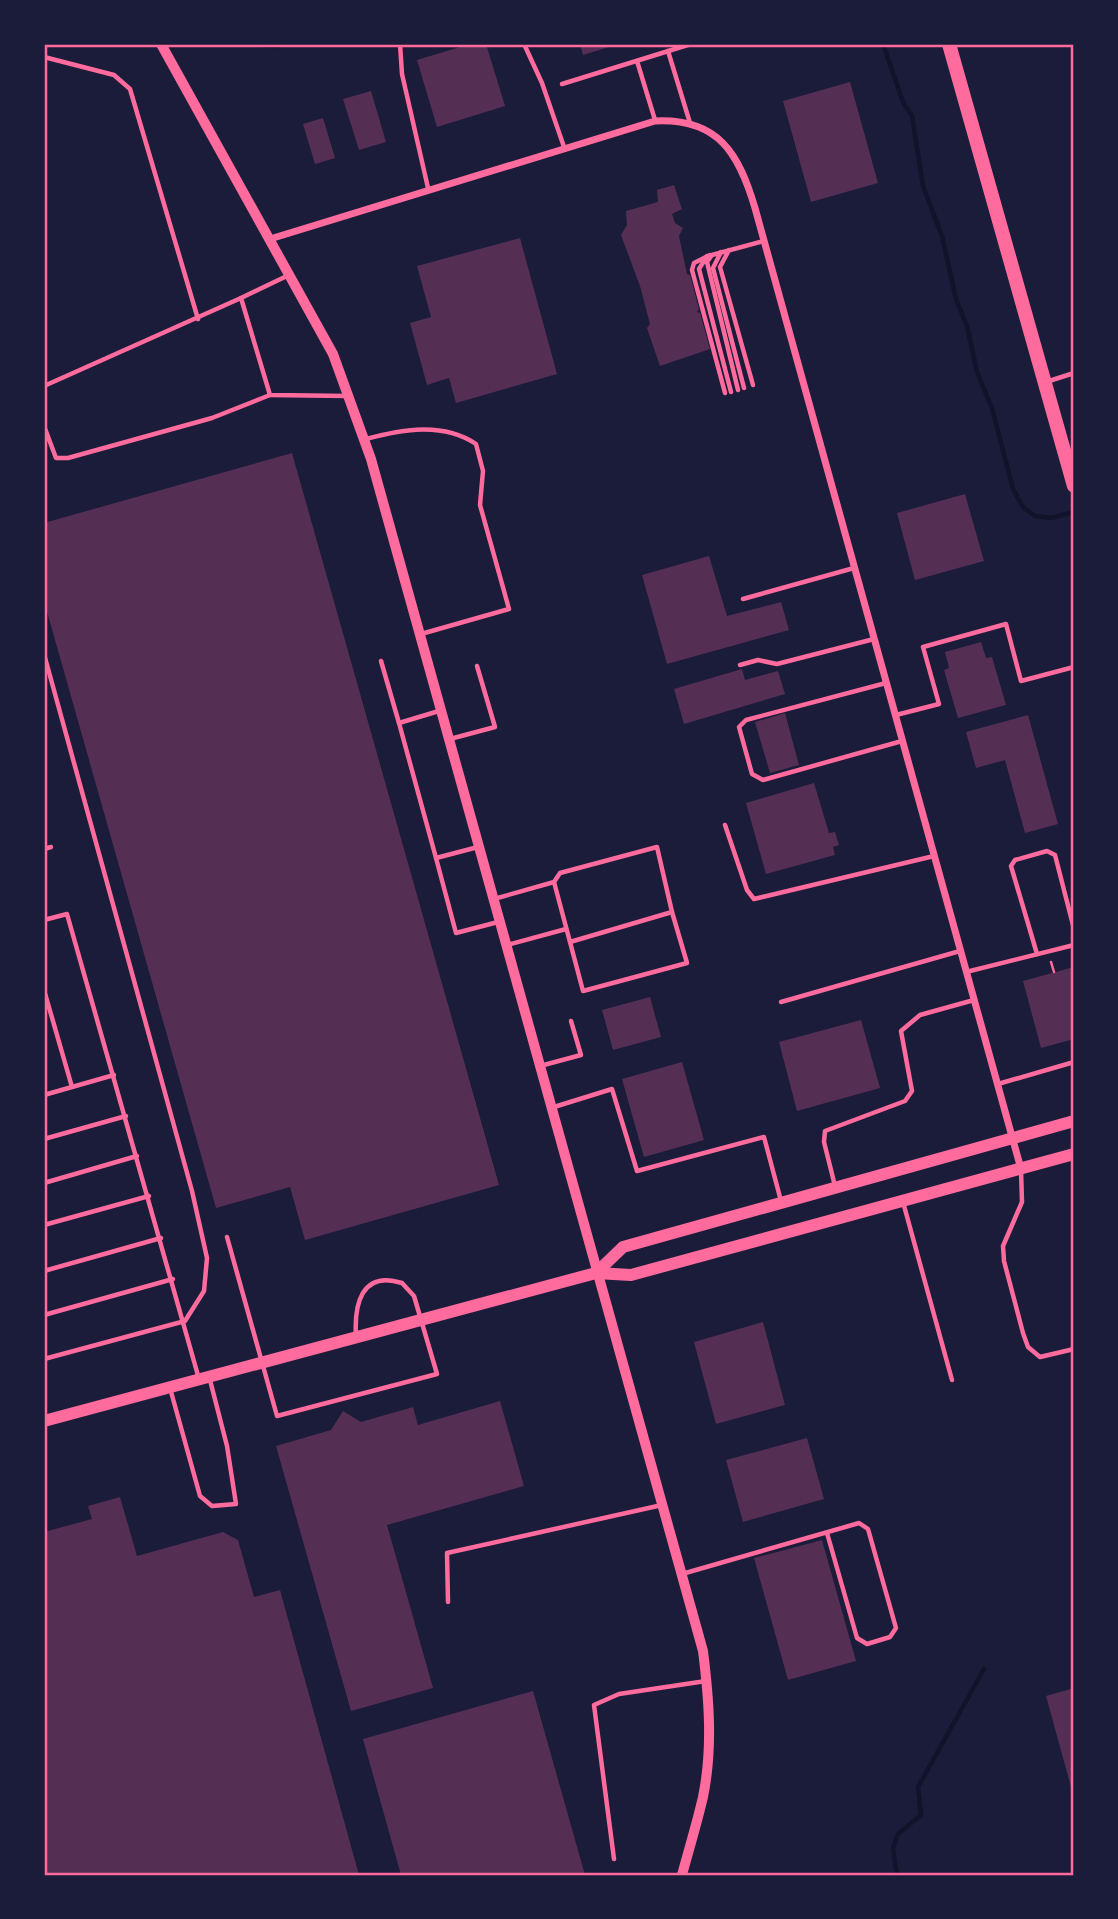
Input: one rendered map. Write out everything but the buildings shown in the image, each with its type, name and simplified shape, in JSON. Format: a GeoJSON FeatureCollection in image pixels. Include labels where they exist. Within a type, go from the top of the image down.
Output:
{"type":"FeatureCollection","features":[{"type":"Feature","properties":{"kind":"highway"},"geometry":{"type":"LineString","coordinates":[[949,44],[1074,486]]}},
{"type":"Feature","properties":{"kind":"main road"},"geometry":{"type":"LineString","coordinates":[[596,1273],[623,1247],[1074,1121]]}},
{"type":"Feature","properties":{"kind":"main road"},"geometry":{"type":"LineString","coordinates":[[44,1421],[596,1273],[631,1275],[1074,1154]]}},
{"type":"Feature","properties":{"kind":"street"},"geometry":{"type":"LineString","coordinates":[[161,44],[333,354],[365,440],[703,1651],[710,1724],[704,1794],[682,1875]]}},
{"type":"Feature","properties":{"kind":"street"},"geometry":{"type":"LineString","coordinates":[[270,239],[428,188],[655,121],[677,120],[690,123],[718,137],[736,156],[746,177],[1021,1169]]}},
{"type":"Feature","properties":{"kind":"lane"},"geometry":{"type":"LineString","coordinates":[[400,44],[402,74],[428,188]]}},
{"type":"Feature","properties":{"kind":"lane"},"geometry":{"type":"LineString","coordinates":[[524,44],[542,83],[564,147]]}},
{"type":"Feature","properties":{"kind":"lane"},"geometry":{"type":"LineString","coordinates":[[562,84],[691,44]]}},
{"type":"Feature","properties":{"kind":"lane"},"geometry":{"type":"LineString","coordinates":[[668,51],[690,123]]}},
{"type":"Feature","properties":{"kind":"lane"},"geometry":{"type":"LineString","coordinates":[[44,57],[103,71],[124,81],[130,89],[198,319]]}},
{"type":"Feature","properties":{"kind":"lane"},"geometry":{"type":"LineString","coordinates":[[637,61],[655,121]]}},
{"type":"Feature","properties":{"kind":"lane"},"geometry":{"type":"LineString","coordinates":[[728,393],[692,270],[694,263],[710,256],[764,241]]}},
{"type":"Feature","properties":{"kind":"lane"},"geometry":{"type":"LineString","coordinates":[[729,250],[720,267],[753,386]]}},
{"type":"Feature","properties":{"kind":"lane"},"geometry":{"type":"LineString","coordinates":[[710,256],[706,269],[741,389],[713,268],[721,252]]}},
{"type":"Feature","properties":{"kind":"lane"},"geometry":{"type":"LineString","coordinates":[[44,386],[198,319],[290,275]]}},
{"type":"Feature","properties":{"kind":"lane"},"geometry":{"type":"LineString","coordinates":[[241,298],[270,394]]}},
{"type":"Feature","properties":{"kind":"lane"},"geometry":{"type":"LineString","coordinates":[[1045,382],[1074,373]]}},
{"type":"Feature","properties":{"kind":"lane"},"geometry":{"type":"LineString","coordinates":[[44,426],[56,458],[68,458],[212,418],[270,394],[350,396]]}},
{"type":"Feature","properties":{"kind":"lane"},"geometry":{"type":"LineString","coordinates":[[365,440],[398,432],[440,429],[460,433],[476,444],[483,471],[480,505],[509,609],[419,634]]}},
{"type":"Feature","properties":{"kind":"lane"},"geometry":{"type":"LineString","coordinates":[[743,599],[854,568]]}},
{"type":"Feature","properties":{"kind":"lane"},"geometry":{"type":"LineString","coordinates":[[895,716],[939,704],[923,647],[1006,624],[1021,681],[1074,667]]}},
{"type":"Feature","properties":{"kind":"lane"},"geometry":{"type":"LineString","coordinates":[[740,665],[758,660],[777,664],[874,639]]}},
{"type":"Feature","properties":{"kind":"lane"},"geometry":{"type":"LineString","coordinates":[[44,654],[192,1191],[206,1258],[204,1291],[185,1321],[44,1359]]}},
{"type":"Feature","properties":{"kind":"lane"},"geometry":{"type":"LineString","coordinates":[[381,661],[456,933],[499,922]]}},
{"type":"Feature","properties":{"kind":"lane"},"geometry":{"type":"LineString","coordinates":[[449,739],[495,727],[477,666]]}},
{"type":"Feature","properties":{"kind":"lane"},"geometry":{"type":"LineString","coordinates":[[886,683],[746,720],[739,727],[752,774],[763,780],[902,741]]}},
{"type":"Feature","properties":{"kind":"lane"},"geometry":{"type":"LineString","coordinates":[[399,723],[441,711]]}},
{"type":"Feature","properties":{"kind":"lane"},"geometry":{"type":"LineString","coordinates":[[725,825],[747,890],[754,899],[934,856]]}},
{"type":"Feature","properties":{"kind":"lane"},"geometry":{"type":"LineString","coordinates":[[44,849],[51,847]]}},
{"type":"Feature","properties":{"kind":"lane"},"geometry":{"type":"LineString","coordinates":[[436,858],[478,847]]}},
{"type":"Feature","properties":{"kind":"lane"},"geometry":{"type":"LineString","coordinates":[[493,899],[554,882],[560,873],[657,847],[687,963],[583,991],[554,882]]}},
{"type":"Feature","properties":{"kind":"lane"},"geometry":{"type":"LineString","coordinates":[[1037,954],[1011,866],[1015,860],[1047,851],[1055,855],[1074,929]]}},
{"type":"Feature","properties":{"kind":"lane"},"geometry":{"type":"LineString","coordinates":[[570,942],[672,912]]}},
{"type":"Feature","properties":{"kind":"lane"},"geometry":{"type":"LineString","coordinates":[[44,920],[67,914],[185,1321],[227,1446],[236,1504],[212,1506],[200,1496],[170,1388]]}},
{"type":"Feature","properties":{"kind":"lane"},"geometry":{"type":"LineString","coordinates":[[506,946],[566,929]]}},
{"type":"Feature","properties":{"kind":"lane"},"geometry":{"type":"LineString","coordinates":[[966,972],[1074,945]]}},
{"type":"Feature","properties":{"kind":"lane"},"geometry":{"type":"LineString","coordinates":[[781,1002],[960,951]]}},
{"type":"Feature","properties":{"kind":"lane"},"geometry":{"type":"LineString","coordinates":[[44,990],[72,1087]]}},
{"type":"Feature","properties":{"kind":"lane"},"geometry":{"type":"LineString","coordinates":[[836,1187],[824,1142],[825,1131],[905,1101],[912,1091],[901,1031],[920,1015],[974,1000]]}},
{"type":"Feature","properties":{"kind":"lane"},"geometry":{"type":"LineString","coordinates":[[539,1066],[581,1055],[571,1021]]}},
{"type":"Feature","properties":{"kind":"lane"},"geometry":{"type":"LineString","coordinates":[[997,1084],[1074,1062]]}},
{"type":"Feature","properties":{"kind":"lane"},"geometry":{"type":"LineString","coordinates":[[44,1095],[114,1075]]}},
{"type":"Feature","properties":{"kind":"lane"},"geometry":{"type":"LineString","coordinates":[[551,1108],[612,1089],[637,1171],[764,1137],[781,1202]]}},
{"type":"Feature","properties":{"kind":"lane"},"geometry":{"type":"LineString","coordinates":[[44,1139],[126,1116]]}},
{"type":"Feature","properties":{"kind":"lane"},"geometry":{"type":"LineString","coordinates":[[44,1183],[137,1156]]}},
{"type":"Feature","properties":{"kind":"lane"},"geometry":{"type":"LineString","coordinates":[[1021,1169],[1022,1202],[1003,1246],[1004,1261],[1023,1333],[1028,1347],[1040,1357],[1074,1349]]}},
{"type":"Feature","properties":{"kind":"lane"},"geometry":{"type":"LineString","coordinates":[[44,1225],[149,1196]]}},
{"type":"Feature","properties":{"kind":"lane"},"geometry":{"type":"LineString","coordinates":[[903,1201],[952,1380]]}},
{"type":"Feature","properties":{"kind":"lane"},"geometry":{"type":"LineString","coordinates":[[227,1237],[276,1416],[437,1374],[414,1296],[402,1283],[378,1282],[366,1288],[358,1300],[355,1315],[356,1338]]}},
{"type":"Feature","properties":{"kind":"lane"},"geometry":{"type":"LineString","coordinates":[[44,1271],[161,1238]]}},
{"type":"Feature","properties":{"kind":"lane"},"geometry":{"type":"LineString","coordinates":[[44,1315],[173,1279]]}},
{"type":"Feature","properties":{"kind":"lane"},"geometry":{"type":"LineString","coordinates":[[448,1602],[447,1553],[662,1505]]}},
{"type":"Feature","properties":{"kind":"lane"},"geometry":{"type":"LineString","coordinates":[[682,1574],[859,1523],[868,1529],[896,1628],[890,1637],[867,1644],[858,1638],[827,1533]]}},
{"type":"Feature","properties":{"kind":"lane"},"geometry":{"type":"LineString","coordinates":[[614,1859],[594,1705],[619,1694],[707,1681]]}},
{"type":"Feature","properties":{"kind":"waterway"},"geometry":{"type":"LineString","coordinates":[[246,44],[284,44]]}},
{"type":"Feature","properties":{"kind":"waterway"},"geometry":{"type":"LineString","coordinates":[[883,44],[903,102],[912,116],[923,186],[942,236],[956,299],[967,326],[977,372],[992,408],[1013,489],[1023,507],[1035,516],[1051,518],[1074,512]]}},
{"type":"Feature","properties":{"kind":"waterway"},"geometry":{"type":"LineString","coordinates":[[897,1875],[893,1848],[898,1834],[921,1815],[918,1787],[984,1669]]}}]}
